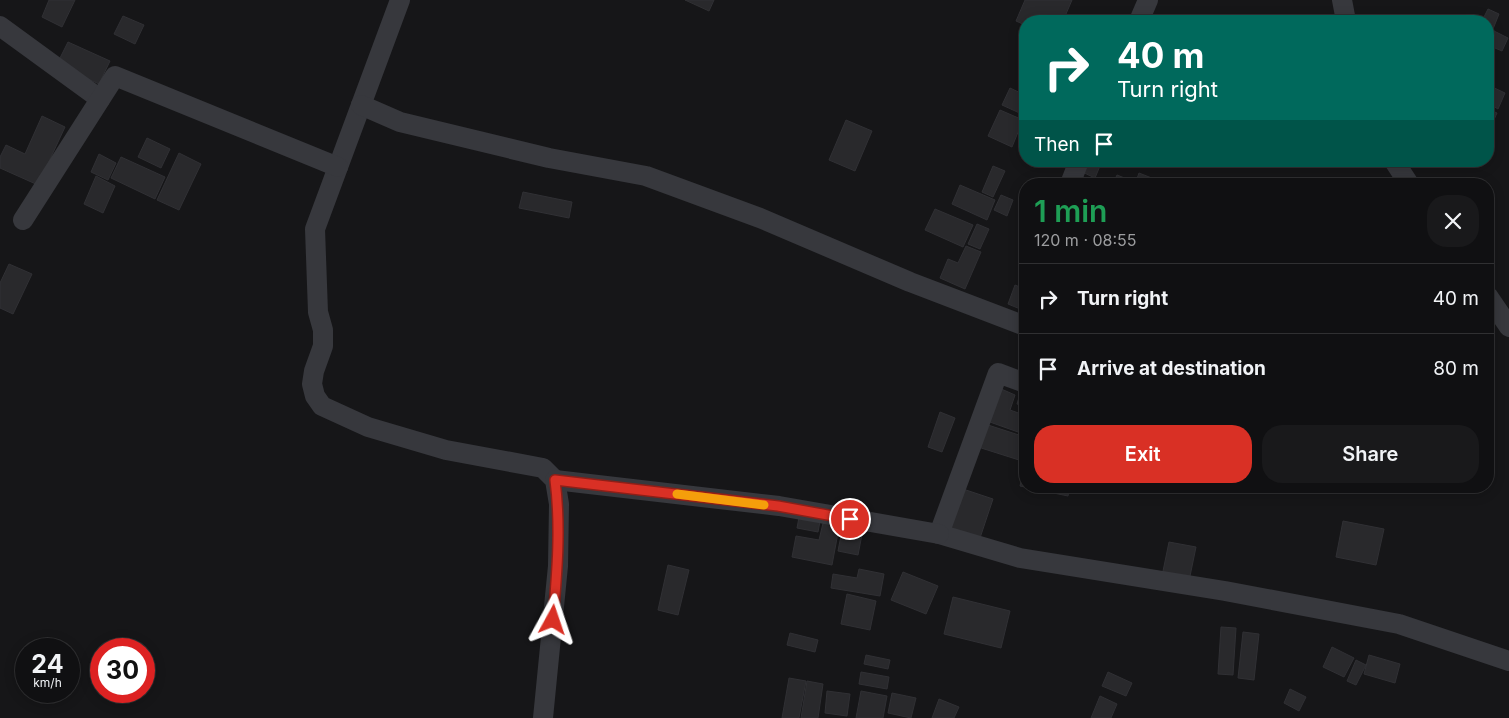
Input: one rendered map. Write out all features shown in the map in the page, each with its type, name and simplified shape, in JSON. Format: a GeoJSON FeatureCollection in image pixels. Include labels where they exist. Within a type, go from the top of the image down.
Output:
{"type":"FeatureCollection","features":[{"type":"Feature","properties":{"kind":"street"},"geometry":{"type":"LineString","coordinates":[[400,0],[315,229],[318,312],[323,330],[323,346],[314,371],[312,384],[315,396],[322,406],[352,421],[446,450],[543,468],[555,480],[559,504],[558,566],[543,718]]}},
{"type":"Feature","properties":{"kind":"street"},"geometry":{"type":"LineString","coordinates":[[1142,15],[1148,0]]}},
{"type":"Feature","properties":{"kind":"street"},"geometry":{"type":"LineString","coordinates":[[1342,0],[1345,15]]}},
{"type":"Feature","properties":{"kind":"street"},"geometry":{"type":"LineString","coordinates":[[0,26],[100,99]]}},
{"type":"Feature","properties":{"kind":"street"},"geometry":{"type":"LineString","coordinates":[[23,220],[115,76],[338,167]]}},
{"type":"Feature","properties":{"kind":"street"},"geometry":{"type":"LineString","coordinates":[[361,104],[400,122],[549,158],[646,176],[760,218],[910,282],[1019,324]]}},
{"type":"Feature","properties":{"kind":"street"},"geometry":{"type":"LineString","coordinates":[[1398,167],[1405,178]]}},
{"type":"Feature","properties":{"kind":"street"},"geometry":{"type":"LineString","coordinates":[[1494,305],[1509,327]]}},
{"type":"Feature","properties":{"kind":"street"},"geometry":{"type":"LineString","coordinates":[[939,534],[998,373],[1019,382]]}},
{"type":"Feature","properties":{"kind":"street"},"geometry":{"type":"LineString","coordinates":[[555,480],[778,506],[939,534],[1020,558],[1225,591],[1399,624],[1509,661]]}},
{"type":"Feature","properties":{"kind":"building"},"geometry":{"type":"Polygon","coordinates":[[[49,0],[75,0],[62,27],[42,17],[49,0]]]}},
{"type":"Feature","properties":{"kind":"building"},"geometry":{"type":"Polygon","coordinates":[[[685,0],[714,0],[709,11],[685,0]]]}},
{"type":"Feature","properties":{"kind":"building"},"geometry":{"type":"Polygon","coordinates":[[[1025,0],[1072,0],[1066,15],[1019,15],[1019,22],[1016,21],[1025,0]]]}},
{"type":"Feature","properties":{"kind":"building"},"geometry":{"type":"Polygon","coordinates":[[[1488,9],[1499,14],[1494,26],[1494,15],[1485,15],[1488,9]]]}},
{"type":"Feature","properties":{"kind":"building"},"geometry":{"type":"Polygon","coordinates":[[[123,16],[144,25],[135,44],[114,34],[123,16]]]}},
{"type":"Feature","properties":{"kind":"building"},"geometry":{"type":"Polygon","coordinates":[[[1494,31],[1508,38],[1502,51],[1494,48],[1494,31]]]}},
{"type":"Feature","properties":{"kind":"building"},"geometry":{"type":"Polygon","coordinates":[[[68,42],[110,61],[99,84],[57,64],[68,42]]]}},
{"type":"Feature","properties":{"kind":"building"},"geometry":{"type":"Polygon","coordinates":[[[1010,88],[1019,92],[1019,113],[1002,105],[1010,88]]]}},
{"type":"Feature","properties":{"kind":"building"},"geometry":{"type":"Polygon","coordinates":[[[1494,88],[1505,93],[1498,109],[1494,107],[1494,88]]]}},
{"type":"Feature","properties":{"kind":"building"},"geometry":{"type":"Polygon","coordinates":[[[1000,110],[1019,118],[1019,130],[1012,147],[988,136],[1000,110]]]}},
{"type":"Feature","properties":{"kind":"building"},"geometry":{"type":"Polygon","coordinates":[[[42,116],[65,127],[38,185],[0,168],[0,157],[6,145],[25,154],[42,116]]]}},
{"type":"Feature","properties":{"kind":"building"},"geometry":{"type":"Polygon","coordinates":[[[846,120],[872,131],[855,171],[829,160],[846,120]]]}},
{"type":"Feature","properties":{"kind":"building"},"geometry":{"type":"Polygon","coordinates":[[[147,138],[170,149],[161,168],[138,157],[147,138]]]}},
{"type":"Feature","properties":{"kind":"building"},"geometry":{"type":"Polygon","coordinates":[[[179,153],[201,164],[179,210],[157,200],[179,153]]]}},
{"type":"Feature","properties":{"kind":"building"},"geometry":{"type":"Polygon","coordinates":[[[99,154],[116,163],[108,180],[91,172],[99,154]]]}},
{"type":"Feature","properties":{"kind":"building"},"geometry":{"type":"Polygon","coordinates":[[[121,157],[165,177],[155,199],[111,178],[121,157]]]}},
{"type":"Feature","properties":{"kind":"building"},"geometry":{"type":"Polygon","coordinates":[[[993,166],[1005,171],[993,197],[982,192],[993,166]]]}},
{"type":"Feature","properties":{"kind":"building"},"geometry":{"type":"Polygon","coordinates":[[[1082,167],[1100,167],[1095,178],[1080,171],[1082,167]]]}},
{"type":"Feature","properties":{"kind":"building"},"geometry":{"type":"Polygon","coordinates":[[[1139,173],[1152,178],[1137,178],[1139,173]]]}},
{"type":"Feature","properties":{"kind":"building"},"geometry":{"type":"Polygon","coordinates":[[[96,176],[115,186],[103,213],[84,204],[96,176]]]}},
{"type":"Feature","properties":{"kind":"building"},"geometry":{"type":"Polygon","coordinates":[[[960,185],[995,200],[987,220],[952,204],[960,185]]]}},
{"type":"Feature","properties":{"kind":"building"},"geometry":{"type":"Polygon","coordinates":[[[523,192],[572,202],[569,218],[519,208],[523,192]]]}},
{"type":"Feature","properties":{"kind":"building"},"geometry":{"type":"Polygon","coordinates":[[[1001,195],[1013,200],[1007,216],[994,210],[1001,195]]]}},
{"type":"Feature","properties":{"kind":"building"},"geometry":{"type":"Polygon","coordinates":[[[935,209],[973,225],[963,247],[925,230],[935,209]]]}},
{"type":"Feature","properties":{"kind":"building"},"geometry":{"type":"Polygon","coordinates":[[[977,224],[989,229],[980,249],[968,244],[977,224]]]}},
{"type":"Feature","properties":{"kind":"building"},"geometry":{"type":"Polygon","coordinates":[[[966,246],[981,252],[965,289],[940,278],[948,259],[958,263],[966,246]]]}},
{"type":"Feature","properties":{"kind":"building"},"geometry":{"type":"Polygon","coordinates":[[[9,264],[32,274],[13,314],[0,308],[0,283],[9,264]]]}},
{"type":"Feature","properties":{"kind":"building"},"geometry":{"type":"Polygon","coordinates":[[[1015,285],[1019,287],[1019,309],[1008,304],[1015,285]]]}},
{"type":"Feature","properties":{"kind":"building"},"geometry":{"type":"Polygon","coordinates":[[[999,388],[1015,395],[1010,410],[1019,413],[1018,432],[987,421],[999,388]]]}},
{"type":"Feature","properties":{"kind":"building"},"geometry":{"type":"Polygon","coordinates":[[[940,412],[955,418],[942,452],[928,447],[940,412]]]}},
{"type":"Feature","properties":{"kind":"building"},"geometry":{"type":"Polygon","coordinates":[[[985,424],[1019,435],[1019,460],[978,447],[985,424]]]}},
{"type":"Feature","properties":{"kind":"building"},"geometry":{"type":"Polygon","coordinates":[[[963,489],[993,499],[979,541],[949,531],[963,489]]]}},
{"type":"Feature","properties":{"kind":"building"},"geometry":{"type":"Polygon","coordinates":[[[1054,493],[1069,493],[1068,496],[1054,493]]]}},
{"type":"Feature","properties":{"kind":"building"},"geometry":{"type":"Polygon","coordinates":[[[800,512],[821,516],[818,532],[797,528],[800,512]]]}},
{"type":"Feature","properties":{"kind":"building"},"geometry":{"type":"Polygon","coordinates":[[[824,519],[840,522],[832,565],[792,557],[796,536],[819,540],[824,519]]]}},
{"type":"Feature","properties":{"kind":"building"},"geometry":{"type":"Polygon","coordinates":[[[844,520],[864,524],[858,555],[838,551],[844,520]]]}},
{"type":"Feature","properties":{"kind":"building"},"geometry":{"type":"Polygon","coordinates":[[[1343,521],[1384,529],[1376,565],[1336,557],[1343,521]]]}},
{"type":"Feature","properties":{"kind":"building"},"geometry":{"type":"Polygon","coordinates":[[[1169,542],[1196,547],[1189,581],[1162,576],[1169,542]]]}},
{"type":"Feature","properties":{"kind":"building"},"geometry":{"type":"Polygon","coordinates":[[[668,565],[689,570],[678,615],[658,610],[668,565]]]}},
{"type":"Feature","properties":{"kind":"building"},"geometry":{"type":"Polygon","coordinates":[[[859,569],[884,574],[880,596],[831,588],[833,574],[857,578],[859,569]]]}},
{"type":"Feature","properties":{"kind":"building"},"geometry":{"type":"Polygon","coordinates":[[[903,572],[938,586],[926,614],[891,600],[903,572]]]}},
{"type":"Feature","properties":{"kind":"building"},"geometry":{"type":"Polygon","coordinates":[[[847,594],[876,601],[870,630],[841,624],[847,594]]]}},
{"type":"Feature","properties":{"kind":"building"},"geometry":{"type":"Polygon","coordinates":[[[953,597],[1010,611],[1001,648],[944,634],[953,597]]]}},
{"type":"Feature","properties":{"kind":"building"},"geometry":{"type":"Polygon","coordinates":[[[1221,627],[1236,628],[1233,675],[1218,674],[1221,627]]]}},
{"type":"Feature","properties":{"kind":"building"},"geometry":{"type":"Polygon","coordinates":[[[1243,632],[1259,634],[1254,680],[1238,678],[1243,632]]]}},
{"type":"Feature","properties":{"kind":"building"},"geometry":{"type":"Polygon","coordinates":[[[790,633],[818,640],[815,652],[787,645],[790,633]]]}},
{"type":"Feature","properties":{"kind":"building"},"geometry":{"type":"Polygon","coordinates":[[[1332,647],[1354,658],[1344,677],[1323,667],[1332,647]]]}},
{"type":"Feature","properties":{"kind":"building"},"geometry":{"type":"Polygon","coordinates":[[[866,655],[890,660],[888,669],[864,664],[866,655]]]}},
{"type":"Feature","properties":{"kind":"building"},"geometry":{"type":"Polygon","coordinates":[[[1369,655],[1400,664],[1395,683],[1364,674],[1369,655]]]}},
{"type":"Feature","properties":{"kind":"building"},"geometry":{"type":"Polygon","coordinates":[[[1356,660],[1366,665],[1356,685],[1347,681],[1356,660]]]}},
{"type":"Feature","properties":{"kind":"building"},"geometry":{"type":"Polygon","coordinates":[[[861,672],[889,677],[887,689],[859,684],[861,672]]]}},
{"type":"Feature","properties":{"kind":"building"},"geometry":{"type":"Polygon","coordinates":[[[1108,672],[1132,683],[1126,696],[1102,686],[1108,672]]]}},
{"type":"Feature","properties":{"kind":"building"},"geometry":{"type":"Polygon","coordinates":[[[789,678],[806,681],[799,718],[782,718],[789,678]]]}},
{"type":"Feature","properties":{"kind":"building"},"geometry":{"type":"Polygon","coordinates":[[[807,681],[823,684],[818,718],[801,718],[807,681]]]}},
{"type":"Feature","properties":{"kind":"building"},"geometry":{"type":"Polygon","coordinates":[[[1290,689],[1306,697],[1299,711],[1284,703],[1290,689]]]}},
{"type":"Feature","properties":{"kind":"building"},"geometry":{"type":"Polygon","coordinates":[[[827,691],[850,694],[847,716],[825,713],[827,691]]]}},
{"type":"Feature","properties":{"kind":"building"},"geometry":{"type":"Polygon","coordinates":[[[861,691],[887,696],[883,718],[856,718],[861,691]]]}},
{"type":"Feature","properties":{"kind":"building"},"geometry":{"type":"Polygon","coordinates":[[[892,693],[916,698],[911,718],[888,713],[892,693]]]}},
{"type":"Feature","properties":{"kind":"building"},"geometry":{"type":"Polygon","coordinates":[[[1100,696],[1117,704],[1111,718],[1091,718],[1100,696]]]}},
{"type":"Feature","properties":{"kind":"building"},"geometry":{"type":"Polygon","coordinates":[[[939,699],[959,707],[954,718],[932,718],[939,699]]]}},
{"type":"Feature","properties":{"kind":"slow traffic"},"geometry":{"type":"LineString","coordinates":[[677,494],[764,505]]}},
{"type":"Feature","properties":{"kind":"route"},"geometry":{"type":"LineString","coordinates":[[553,620],[558,566],[559,504],[555,480],[778,506],[850,519]]}}]}
